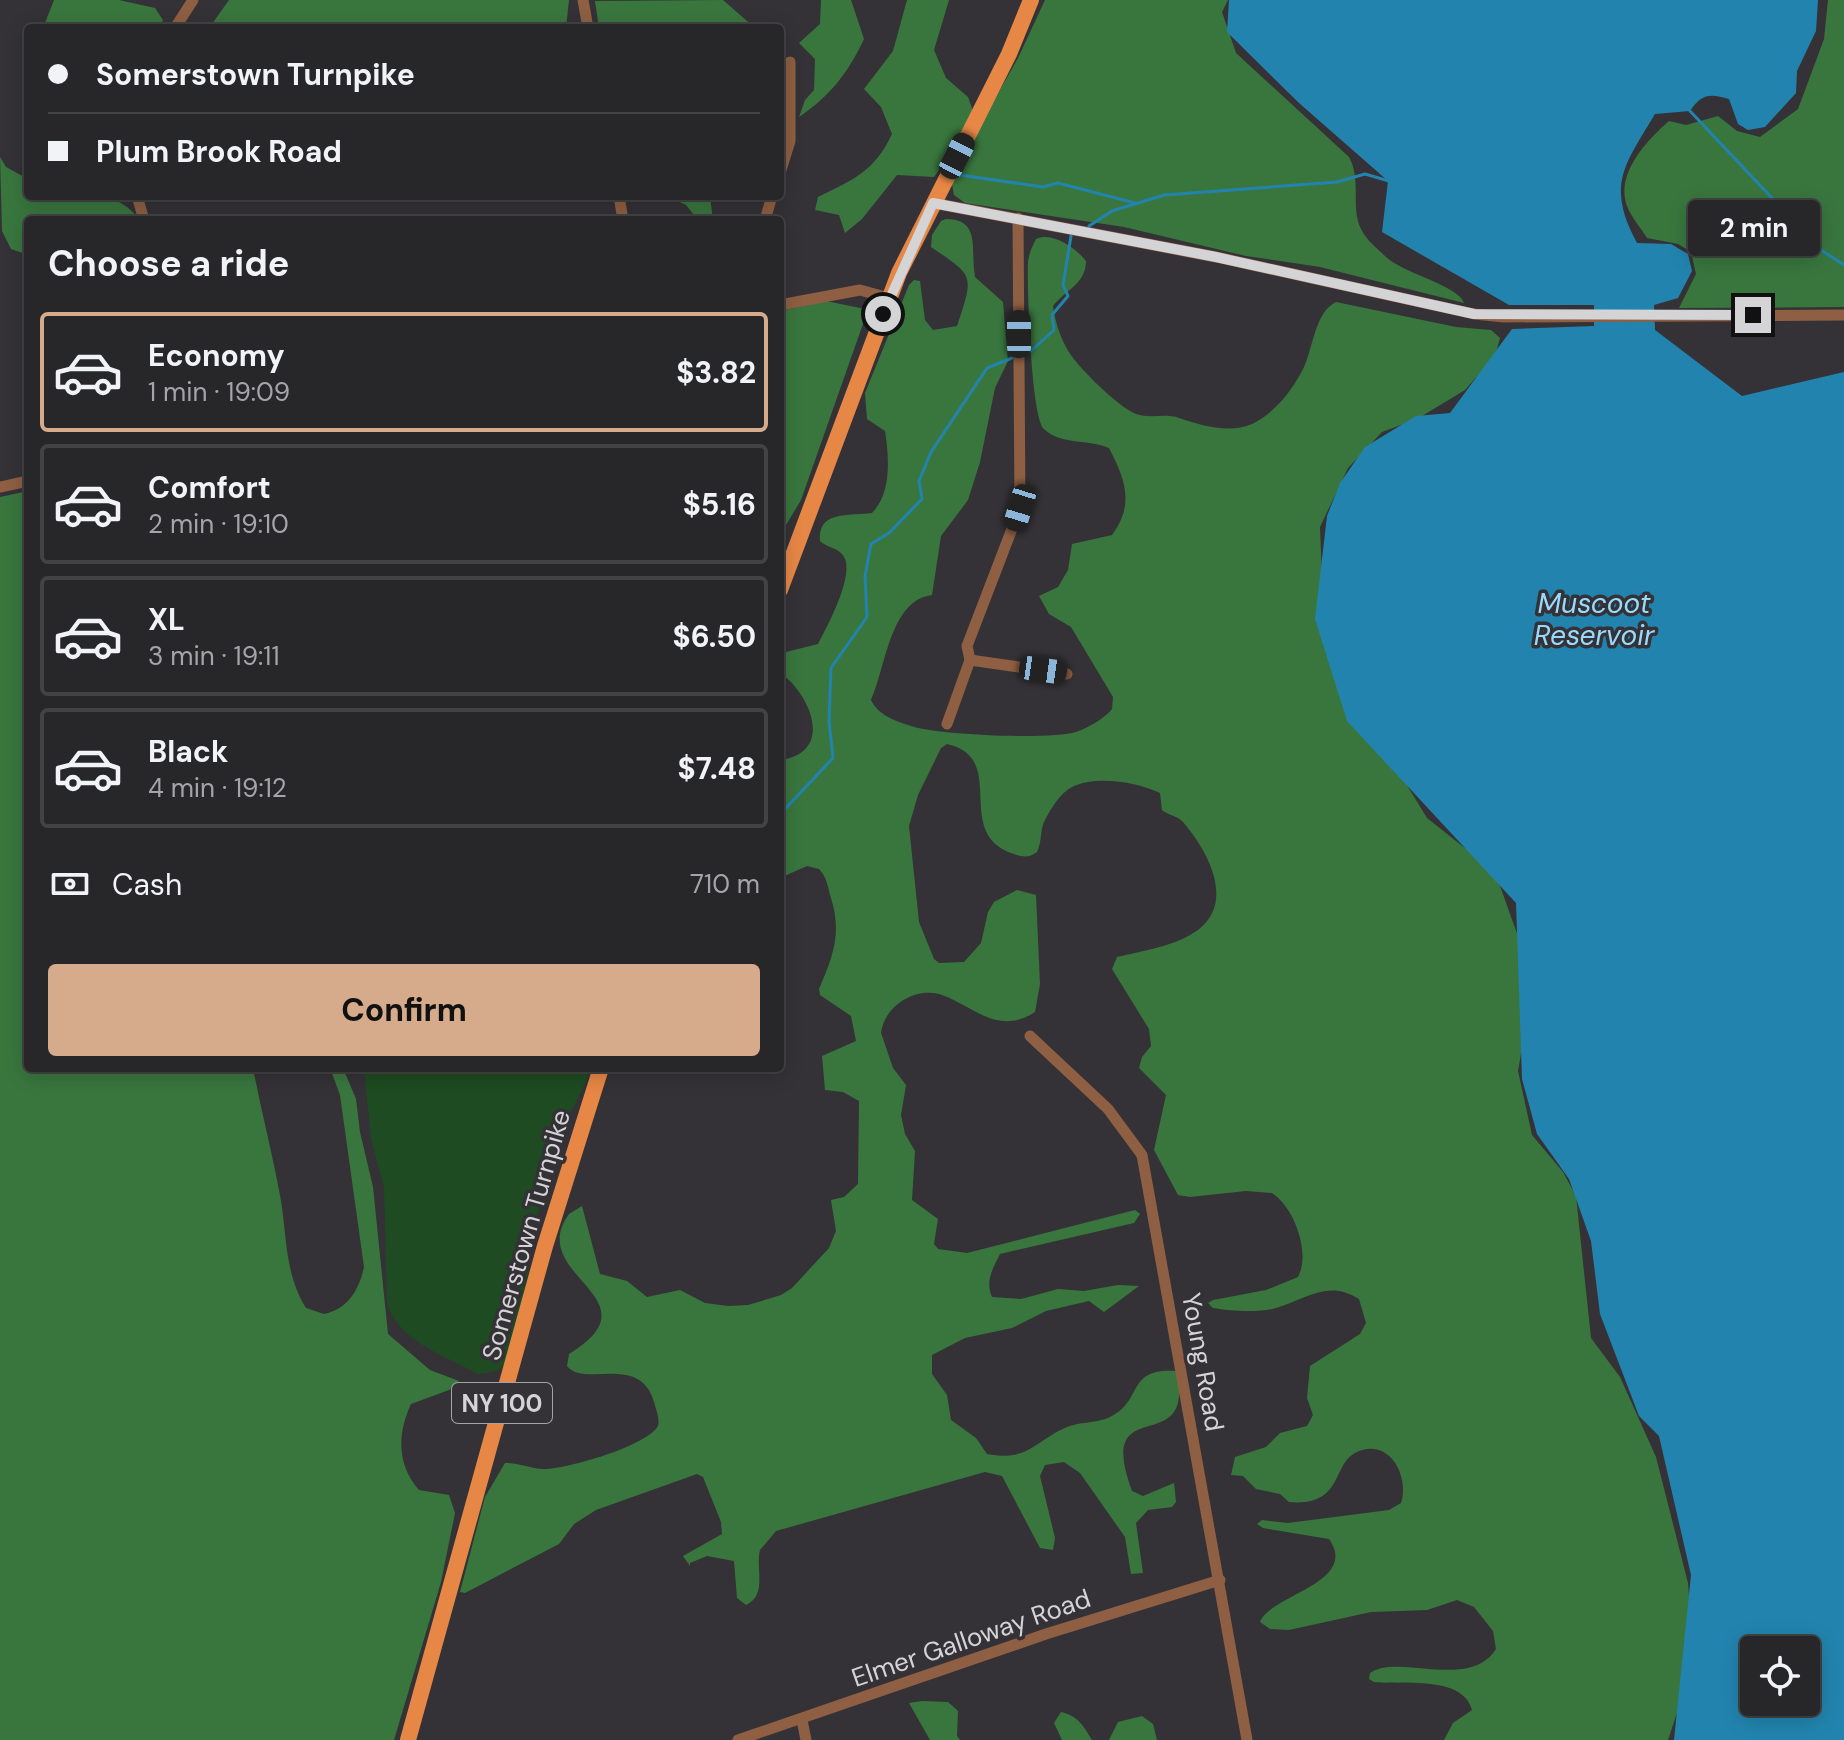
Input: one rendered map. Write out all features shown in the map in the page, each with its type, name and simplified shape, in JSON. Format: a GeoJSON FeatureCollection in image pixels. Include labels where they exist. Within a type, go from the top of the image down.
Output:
{"type":"FeatureCollection","features":[{"type":"Feature","properties":{"kind":"main road"},"geometry":{"type":"LineString","coordinates":[[784,579],[889,298],[933,203],[1009,54],[1031,0]]}},
{"type":"Feature","properties":{"kind":"main road","name":"Somerstown Turnpike"},"geometry":{"type":"LineString","coordinates":[[408,1740],[545,1246],[600,1072]]}},
{"type":"Feature","properties":{"kind":"street"},"geometry":{"type":"LineString","coordinates":[[178,24],[193,0]]}},
{"type":"Feature","properties":{"kind":"street"},"geometry":{"type":"LineString","coordinates":[[583,0],[587,24]]}},
{"type":"Feature","properties":{"kind":"street"},"geometry":{"type":"LineString","coordinates":[[784,160],[790,141],[790,62]]}},
{"type":"Feature","properties":{"kind":"street"},"geometry":{"type":"LineString","coordinates":[[933,203],[1216,257],[1474,314],[1588,317],[1844,315]]}},
{"type":"Feature","properties":{"kind":"street"},"geometry":{"type":"LineString","coordinates":[[947,724],[970,660],[967,646],[1020,508],[1018,218]]}},
{"type":"Feature","properties":{"kind":"street"},"geometry":{"type":"LineString","coordinates":[[784,304],[860,290],[889,298]]}},
{"type":"Feature","properties":{"kind":"street"},"geometry":{"type":"LineString","coordinates":[[0,487],[24,482]]}},
{"type":"Feature","properties":{"kind":"street"},"geometry":{"type":"LineString","coordinates":[[970,660],[1067,674]]}},
{"type":"Feature","properties":{"kind":"street","name":"Young Road"},"geometry":{"type":"LineString","coordinates":[[1030,1036],[1108,1109],[1142,1155],[1247,1740]]}},
{"type":"Feature","properties":{"kind":"street","name":"Elmer Galloway Road"},"geometry":{"type":"LineString","coordinates":[[738,1740],[1046,1634],[1220,1580]]}},
{"type":"Feature","properties":{"kind":"street"},"geometry":{"type":"LineString","coordinates":[[802,1720],[806,1740]]}},
{"type":"Feature","properties":{"kind":"green space"},"geometry":{"type":"Polygon","coordinates":[[[54,0],[119,0],[155,8],[163,20],[161,24],[45,24],[54,0]]]}},
{"type":"Feature","properties":{"kind":"green space"},"geometry":{"type":"Polygon","coordinates":[[[229,0],[569,0],[566,24],[212,24],[229,0]]]}},
{"type":"Feature","properties":{"kind":"green space"},"geometry":{"type":"Polygon","coordinates":[[[723,0],[750,24],[598,24],[595,1],[723,0]]]}},
{"type":"Feature","properties":{"kind":"green space"},"geometry":{"type":"Polygon","coordinates":[[[821,0],[851,0],[864,39],[837,83],[799,117],[805,100],[814,90],[815,59],[799,43],[820,24],[821,0]]]}},
{"type":"Feature","properties":{"kind":"green space"},"geometry":{"type":"Polygon","coordinates":[[[907,0],[949,0],[934,50],[946,78],[968,97],[973,111],[960,141],[934,177],[897,175],[862,219],[845,233],[839,215],[815,210],[818,197],[862,173],[878,157],[892,134],[881,107],[864,89],[893,51],[907,0]]]}},
{"type":"Feature","properties":{"kind":"green space"},"geometry":{"type":"Polygon","coordinates":[[[1045,0],[1228,0],[1222,12],[1236,53],[1349,157],[1355,175],[1356,212],[1366,237],[1393,263],[1452,291],[1464,303],[1320,267],[1246,256],[1124,227],[965,203],[954,195],[952,184],[965,152],[1018,58],[1045,0]]]}},
{"type":"Feature","properties":{"kind":"green space"},"geometry":{"type":"Polygon","coordinates":[[[1828,0],[1844,0],[1844,307],[1679,308],[1696,274],[1691,252],[1678,244],[1647,238],[1627,206],[1624,194],[1629,170],[1651,138],[1669,121],[1686,125],[1718,116],[1737,131],[1760,137],[1798,109],[1824,39],[1828,0]]]}},
{"type":"Feature","properties":{"kind":"green space"},"geometry":{"type":"Polygon","coordinates":[[[0,157],[6,167],[24,177],[24,200],[114,200],[135,216],[24,216],[24,254],[11,249],[2,231],[0,157]]]}},
{"type":"Feature","properties":{"kind":"green space"},"geometry":{"type":"Polygon","coordinates":[[[675,200],[710,200],[712,216],[695,216],[686,205],[675,200]]]}},
{"type":"Feature","properties":{"kind":"green space"},"geometry":{"type":"Polygon","coordinates":[[[957,220],[970,230],[975,277],[1003,302],[1008,361],[995,388],[980,462],[968,500],[941,536],[932,595],[918,600],[898,622],[871,700],[888,717],[924,729],[994,735],[1063,734],[1086,728],[1112,709],[1113,697],[1071,627],[1049,614],[1039,596],[1058,587],[1068,570],[1072,544],[1112,535],[1123,513],[1125,492],[1109,448],[1058,437],[1044,429],[1040,419],[1033,377],[1028,297],[1028,262],[1036,239],[1056,239],[1070,246],[1086,261],[1079,281],[1053,306],[1059,332],[1087,374],[1136,414],[1174,417],[1227,429],[1256,422],[1278,405],[1295,383],[1323,314],[1336,302],[1456,327],[1491,330],[1500,338],[1495,356],[1465,390],[1417,419],[1382,432],[1348,468],[1320,527],[1322,579],[1394,764],[1427,818],[1485,864],[1500,886],[1524,953],[1524,1037],[1518,1071],[1532,1135],[1563,1172],[1576,1196],[1591,1338],[1620,1377],[1656,1457],[1688,1583],[1690,1609],[1677,1713],[1668,1740],[1444,1740],[1453,1723],[1472,1710],[1457,1691],[1430,1684],[1374,1682],[1369,1679],[1370,1673],[1382,1668],[1452,1670],[1469,1668],[1484,1661],[1496,1649],[1493,1631],[1474,1607],[1457,1600],[1427,1610],[1371,1612],[1289,1630],[1270,1629],[1260,1622],[1267,1612],[1323,1577],[1333,1567],[1335,1554],[1329,1539],[1263,1528],[1257,1524],[1262,1520],[1288,1523],[1389,1510],[1401,1503],[1403,1492],[1394,1461],[1377,1450],[1367,1449],[1348,1459],[1328,1492],[1306,1502],[1289,1502],[1280,1494],[1256,1489],[1243,1476],[1231,1475],[1235,1457],[1266,1447],[1280,1433],[1307,1426],[1313,1415],[1307,1398],[1310,1366],[1360,1334],[1366,1323],[1359,1299],[1337,1291],[1317,1293],[1269,1310],[1213,1308],[1208,1303],[1213,1300],[1266,1290],[1298,1277],[1303,1256],[1298,1231],[1287,1209],[1272,1193],[1246,1191],[1190,1197],[1178,1195],[1154,1150],[1166,1095],[1139,1068],[1142,1057],[1151,1046],[1149,1029],[1112,969],[1117,957],[1169,944],[1198,930],[1215,905],[1214,876],[1192,833],[1181,820],[1162,810],[1160,793],[1116,781],[1093,781],[1072,787],[1056,802],[1044,822],[1037,852],[1026,856],[1014,854],[996,844],[986,830],[975,764],[965,752],[947,744],[941,748],[918,795],[909,826],[919,922],[934,959],[939,963],[964,962],[981,943],[988,912],[994,902],[1017,890],[1036,895],[1040,984],[1035,1012],[1022,1019],[1010,1021],[987,1017],[932,993],[903,1000],[888,1014],[881,1033],[893,1068],[906,1085],[901,1115],[905,1134],[915,1151],[912,1200],[938,1219],[934,1244],[938,1249],[967,1253],[1135,1210],[1140,1214],[1134,1223],[1000,1254],[989,1286],[992,1297],[1021,1299],[1058,1289],[1084,1291],[1118,1285],[1139,1286],[1104,1312],[1089,1301],[1046,1311],[1012,1328],[965,1338],[932,1355],[932,1374],[947,1395],[951,1420],[976,1438],[987,1454],[1001,1456],[1022,1453],[1067,1427],[1110,1417],[1123,1407],[1150,1374],[1177,1371],[1179,1393],[1174,1411],[1165,1420],[1131,1434],[1124,1445],[1124,1463],[1132,1491],[1143,1496],[1174,1483],[1176,1502],[1172,1507],[1148,1510],[1136,1523],[1143,1573],[1131,1574],[1125,1537],[1080,1473],[1064,1462],[1045,1465],[1040,1476],[1055,1538],[1053,1550],[1040,1548],[1002,1476],[985,1472],[776,1531],[760,1550],[759,1588],[753,1601],[746,1605],[737,1598],[734,1561],[707,1556],[690,1563],[690,1566],[683,1556],[722,1534],[721,1522],[703,1477],[697,1474],[596,1510],[574,1524],[559,1544],[465,1593],[460,1592],[485,1497],[505,1463],[542,1469],[568,1466],[623,1449],[651,1434],[658,1426],[654,1402],[647,1387],[637,1379],[625,1375],[575,1372],[567,1366],[569,1354],[594,1334],[601,1317],[598,1301],[563,1254],[560,1236],[569,1214],[582,1206],[600,1274],[627,1281],[647,1297],[680,1290],[705,1303],[748,1305],[781,1295],[792,1288],[829,1248],[836,1231],[831,1200],[844,1197],[858,1184],[859,1101],[843,1092],[825,1090],[822,1056],[856,1041],[851,1016],[820,995],[819,989],[836,934],[831,898],[826,879],[819,869],[807,866],[784,876],[784,759],[797,755],[807,747],[812,736],[812,723],[802,697],[784,676],[784,656],[786,652],[818,644],[844,585],[846,562],[842,554],[820,541],[824,524],[837,516],[872,513],[883,495],[888,463],[885,431],[867,419],[865,393],[909,285],[914,280],[920,281],[925,320],[933,330],[957,326],[968,285],[962,271],[931,247],[932,235],[941,221],[957,220]]]}},
{"type":"Feature","properties":{"kind":"green space"},"geometry":{"type":"Polygon","coordinates":[[[826,301],[865,309],[864,321],[801,500],[784,528],[784,310],[826,301]]]}},
{"type":"Feature","properties":{"kind":"green space"},"geometry":{"type":"Polygon","coordinates":[[[24,492],[24,1072],[254,1072],[280,1195],[287,1253],[294,1281],[306,1308],[324,1314],[346,1303],[359,1283],[364,1267],[340,1095],[331,1072],[345,1072],[356,1099],[373,1187],[388,1334],[430,1370],[459,1381],[449,1390],[411,1404],[403,1427],[403,1460],[412,1480],[419,1490],[449,1495],[455,1513],[441,1582],[394,1740],[0,1740],[0,497],[24,492]]]}},
{"type":"Feature","properties":{"kind":"green space"},"geometry":{"type":"Polygon","coordinates":[[[364,1072],[589,1072],[560,1136],[547,1177],[519,1329],[505,1363],[496,1370],[478,1374],[413,1338],[393,1317],[387,1304],[384,1188],[371,1139],[364,1072]]]}},
{"type":"Feature","properties":{"kind":"green space"},"geometry":{"type":"Polygon","coordinates":[[[948,1702],[958,1711],[957,1736],[960,1740],[930,1740],[909,1703],[948,1702]]]}},
{"type":"Feature","properties":{"kind":"green space"},"geometry":{"type":"Polygon","coordinates":[[[1061,1712],[1080,1722],[1092,1740],[1062,1740],[1054,1723],[1061,1712]]]}},
{"type":"Feature","properties":{"kind":"green space"},"geometry":{"type":"Polygon","coordinates":[[[1142,1716],[1153,1724],[1157,1740],[1109,1740],[1118,1722],[1142,1716]]]}},
{"type":"Feature","properties":{"kind":"water","name":"Muscoot Reservoir"},"geometry":{"type":"Polygon","coordinates":[[[1229,0],[1818,0],[1816,31],[1797,71],[1796,93],[1765,127],[1748,130],[1738,124],[1729,99],[1716,96],[1702,98],[1690,111],[1655,114],[1628,162],[1621,190],[1622,206],[1637,243],[1671,244],[1688,254],[1692,271],[1678,298],[1654,305],[1655,330],[1742,396],[1844,372],[1844,1740],[1674,1740],[1691,1575],[1659,1436],[1639,1416],[1600,1314],[1591,1241],[1569,1179],[1537,1134],[1522,1079],[1516,903],[1347,721],[1315,619],[1327,516],[1340,483],[1365,447],[1416,416],[1450,413],[1512,329],[1594,326],[1594,305],[1509,305],[1382,232],[1388,181],[1299,103],[1227,32],[1229,0]]]}},
{"type":"Feature","properties":{"kind":"waterway"},"geometry":{"type":"LineString","coordinates":[[1690,111],[1821,250],[1844,265]]}},
{"type":"Feature","properties":{"kind":"waterway"},"geometry":{"type":"LineString","coordinates":[[1089,226],[1112,211],[1164,195],[1337,182],[1365,174],[1389,181]]}},
{"type":"Feature","properties":{"kind":"waterway"},"geometry":{"type":"LineString","coordinates":[[960,175],[1043,187],[1058,183],[1135,203]]}},
{"type":"Feature","properties":{"kind":"waterway"},"geometry":{"type":"LineString","coordinates":[[1031,351],[1054,330],[1052,315],[1068,296],[1063,285],[1071,236]]}},
{"type":"Feature","properties":{"kind":"waterway"},"geometry":{"type":"LineString","coordinates":[[784,808],[833,758],[829,721],[831,668],[867,617],[865,576],[871,544],[889,533],[922,499],[919,481],[931,452],[987,368],[1012,358]]}},
{"type":"Feature","properties":{"kind":"route"},"geometry":{"type":"LineString","coordinates":[[883,314],[911,245],[933,203],[1216,257],[1474,314],[1504,317],[1753,315]]}}]}
